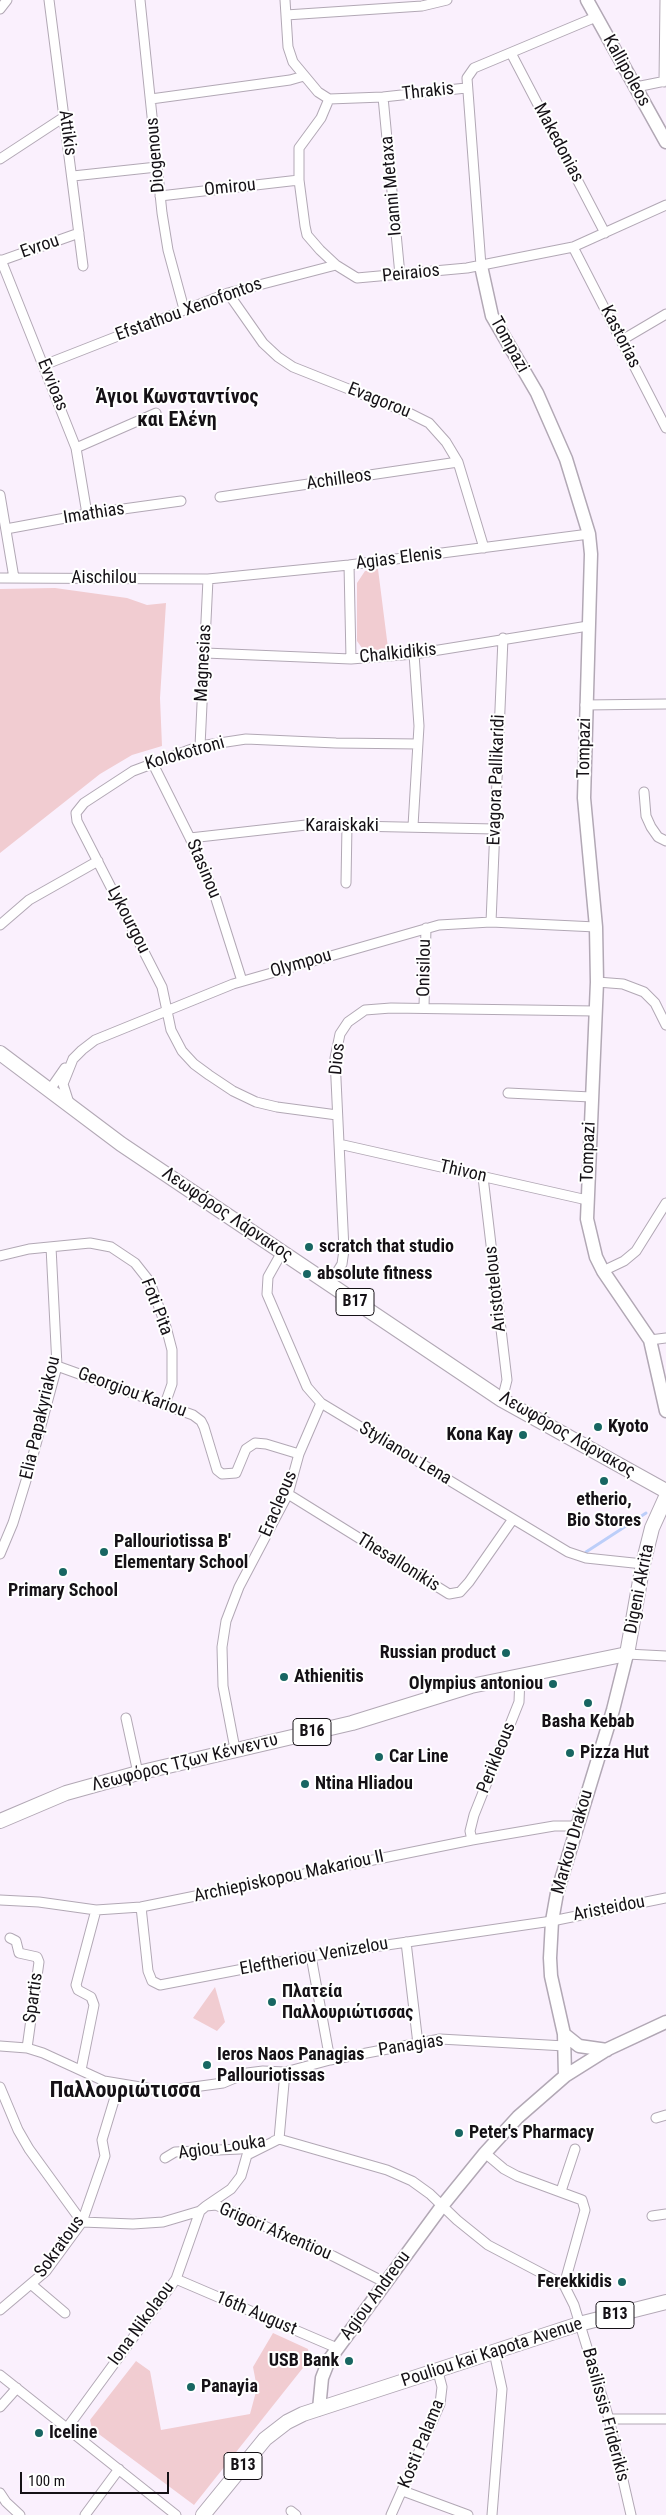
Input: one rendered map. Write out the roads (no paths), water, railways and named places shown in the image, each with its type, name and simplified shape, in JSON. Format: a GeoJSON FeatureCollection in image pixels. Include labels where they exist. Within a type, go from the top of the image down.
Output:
{"type":"FeatureCollection","features":[{"type":"Feature","properties":{"kind":"main road","name":"Kallipoleos"},"geometry":{"type":"LineString","coordinates":[[587,0],[666,142]]}},
{"type":"Feature","properties":{"kind":"main road","name":"Tompazi"},"geometry":{"type":"LineString","coordinates":[[481,266],[492,316],[537,393],[566,459],[589,534],[591,554],[585,705],[584,798],[596,927],[597,982],[587,1200],[591,1239],[603,1271],[650,1340],[666,1411]]}},
{"type":"Feature","properties":{"kind":"main road","name":"Λεωφόρος Λάρνακος"},"geometry":{"type":"LineString","coordinates":[[0,1054],[121,1144],[502,1400],[666,1491]]}},
{"type":"Feature","properties":{"kind":"main road","name":"Digeni Akrita"},"geometry":{"type":"LineString","coordinates":[[627,1654],[643,1564],[652,1528],[666,1497]]}},
{"type":"Feature","properties":{"kind":"main road","name":"Λεωφόρος Τζων Κέννεντυ"},"geometry":{"type":"LineString","coordinates":[[0,1821],[66,1793],[138,1773],[352,1723],[471,1686],[627,1654]]}},
{"type":"Feature","properties":{"kind":"main road","name":"Markou Drakou"},"geometry":{"type":"LineString","coordinates":[[565,2076],[565,2040],[551,1976],[552,1921],[557,1893],[613,1710],[627,1654]]}},
{"type":"Feature","properties":{"kind":"main road","name":"Agiou Andreou"},"geometry":{"type":"LineString","coordinates":[[319,2408],[322,2378],[329,2360],[442,2206],[485,2153],[518,2117],[565,2076],[608,2050],[666,2022]]}},
{"type":"Feature","properties":{"kind":"main road","name":"Markou Drakou"},"geometry":{"type":"LineString","coordinates":[[565,2040],[574,2047],[581,2066]]}},
{"type":"Feature","properties":{"kind":"main road"},"geometry":{"type":"LineString","coordinates":[[565,2040],[579,2046],[608,2050]]}},
{"type":"Feature","properties":{"kind":"main road","name":"Pouliou kai Kapota Avenue"},"geometry":{"type":"LineString","coordinates":[[319,2408],[438,2372],[579,2324],[666,2302]]}},
{"type":"Feature","properties":{"kind":"main road","name":"B13"},"geometry":{"type":"LineString","coordinates":[[203,2515],[265,2439],[287,2422],[319,2408]]}},
{"type":"Feature","properties":{"kind":"street"},"geometry":{"type":"LineString","coordinates":[[0,9],[8,0]]}},
{"type":"Feature","properties":{"kind":"street","name":"Attikis"},"geometry":{"type":"LineString","coordinates":[[49,0],[83,266]]}},
{"type":"Feature","properties":{"kind":"street","name":"Diogenous"},"geometry":{"type":"LineString","coordinates":[[140,0],[160,196],[168,250],[184,309]]}},
{"type":"Feature","properties":{"kind":"street"},"geometry":{"type":"LineString","coordinates":[[285,0],[290,54],[304,76],[318,92],[329,99]]}},
{"type":"Feature","properties":{"kind":"street"},"geometry":{"type":"LineString","coordinates":[[286,15],[422,6],[446,0]]}},
{"type":"Feature","properties":{"kind":"street"},"geometry":{"type":"LineString","coordinates":[[636,87],[665,82],[665,0]]}},
{"type":"Feature","properties":{"kind":"street","name":"Thrakis"},"geometry":{"type":"LineString","coordinates":[[329,99],[383,97],[466,88],[467,78],[474,68],[596,17]]}},
{"type":"Feature","properties":{"kind":"street","name":"Makedonias"},"geometry":{"type":"LineString","coordinates":[[511,53],[605,233]]}},
{"type":"Feature","properties":{"kind":"street"},"geometry":{"type":"LineString","coordinates":[[151,99],[290,80],[304,76]]}},
{"type":"Feature","properties":{"kind":"street","name":"Tompazi"},"geometry":{"type":"LineString","coordinates":[[466,88],[480,224],[481,266]]}},
{"type":"Feature","properties":{"kind":"street","name":"Ioanni Metaxa"},"geometry":{"type":"LineString","coordinates":[[383,97],[400,275]]}},
{"type":"Feature","properties":{"kind":"street","name":"Peiraios"},"geometry":{"type":"LineString","coordinates":[[329,99],[321,118],[299,148],[300,180],[307,235],[336,265],[352,276],[362,278],[481,266],[574,247],[666,204]]}},
{"type":"Feature","properties":{"kind":"street"},"geometry":{"type":"LineString","coordinates":[[0,159],[64,117]]}},
{"type":"Feature","properties":{"kind":"street"},"geometry":{"type":"LineString","coordinates":[[73,176],[157,167]]}},
{"type":"Feature","properties":{"kind":"street","name":"Omirou"},"geometry":{"type":"LineString","coordinates":[[160,196],[300,180]]}},
{"type":"Feature","properties":{"kind":"street","name":"Evrou"},"geometry":{"type":"LineString","coordinates":[[0,260],[79,233]]}},
{"type":"Feature","properties":{"kind":"street","name":"Kastorias"},"geometry":{"type":"LineString","coordinates":[[574,247],[666,428]]}},
{"type":"Feature","properties":{"kind":"street","name":"Evvioas"},"geometry":{"type":"LineString","coordinates":[[0,260],[76,448],[87,514]]}},
{"type":"Feature","properties":{"kind":"street","name":"Efstathou Xenofontos"},"geometry":{"type":"LineString","coordinates":[[44,365],[228,292],[336,265]]}},
{"type":"Feature","properties":{"kind":"street","name":"Evagorou"},"geometry":{"type":"LineString","coordinates":[[228,292],[263,344],[278,358],[294,367],[409,413],[429,423],[446,442],[458,462],[484,548]]}},
{"type":"Feature","properties":{"kind":"street"},"geometry":{"type":"LineString","coordinates":[[622,340],[666,314]]}},
{"type":"Feature","properties":{"kind":"street"},"geometry":{"type":"LineString","coordinates":[[76,448],[156,413]]}},
{"type":"Feature","properties":{"kind":"street","name":"Achilleos"},"geometry":{"type":"LineString","coordinates":[[220,497],[458,462]]}},
{"type":"Feature","properties":{"kind":"street"},"geometry":{"type":"LineString","coordinates":[[0,495],[14,578]]}},
{"type":"Feature","properties":{"kind":"street","name":"Imathias"},"geometry":{"type":"LineString","coordinates":[[6,529],[87,514],[181,501]]}},
{"type":"Feature","properties":{"kind":"street","name":"Agias Elenis"},"geometry":{"type":"LineString","coordinates":[[208,579],[349,565],[589,534]]}},
{"type":"Feature","properties":{"kind":"street"},"geometry":{"type":"LineString","coordinates":[[349,565],[351,659]]}},
{"type":"Feature","properties":{"kind":"street","name":"Aischilou"},"geometry":{"type":"LineString","coordinates":[[0,578],[208,579]]}},
{"type":"Feature","properties":{"kind":"street","name":"Magnesias"},"geometry":{"type":"LineString","coordinates":[[200,746],[208,579]]}},
{"type":"Feature","properties":{"kind":"street","name":"Chalkidikis"},"geometry":{"type":"LineString","coordinates":[[205,653],[351,659],[414,654],[503,638],[588,626]]}},
{"type":"Feature","properties":{"kind":"street","name":"Evagora Pallikaridi"},"geometry":{"type":"LineString","coordinates":[[491,922],[503,638]]}},
{"type":"Feature","properties":{"kind":"street"},"geometry":{"type":"LineString","coordinates":[[413,826],[418,744],[414,654]]}},
{"type":"Feature","properties":{"kind":"street"},"geometry":{"type":"LineString","coordinates":[[585,705],[666,704]]}},
{"type":"Feature","properties":{"kind":"street","name":"Kolokotroni"},"geometry":{"type":"LineString","coordinates":[[82,830],[76,817],[78,808],[114,781],[152,762],[200,746],[246,739],[418,744]]}},
{"type":"Feature","properties":{"kind":"street","name":"Stasinou"},"geometry":{"type":"LineString","coordinates":[[152,762],[190,838],[225,922],[242,981]]}},
{"type":"Feature","properties":{"kind":"street"},"geometry":{"type":"LineString","coordinates":[[644,792],[646,816],[658,837],[666,841]]}},
{"type":"Feature","properties":{"kind":"street","name":"Karaiskaki"},"geometry":{"type":"LineString","coordinates":[[190,838],[306,825],[495,829]]}},
{"type":"Feature","properties":{"kind":"street"},"geometry":{"type":"LineString","coordinates":[[346,883],[347,825]]}},
{"type":"Feature","properties":{"kind":"street","name":"Lykourgou"},"geometry":{"type":"LineString","coordinates":[[82,830],[162,987],[171,1030],[182,1051],[194,1064],[233,1091],[256,1102],[277,1107],[336,1115]]}},
{"type":"Feature","properties":{"kind":"street"},"geometry":{"type":"LineString","coordinates":[[0,925],[29,900],[98,861]]}},
{"type":"Feature","properties":{"kind":"street","name":"Olympou"},"geometry":{"type":"LineString","coordinates":[[70,1106],[63,1084],[73,1059],[95,1040],[242,981],[426,928],[451,924],[491,922],[596,927]]}},
{"type":"Feature","properties":{"kind":"street","name":"Onisilou"},"geometry":{"type":"LineString","coordinates":[[424,1007],[426,928]]}},
{"type":"Feature","properties":{"kind":"street"},"geometry":{"type":"LineString","coordinates":[[597,982],[623,984],[644,992],[655,1003],[666,1025]]}},
{"type":"Feature","properties":{"kind":"street","name":"Dios"},"geometry":{"type":"LineString","coordinates":[[329,1285],[342,1264],[344,1250],[336,1115],[335,1058],[340,1034],[348,1022],[365,1010],[424,1007],[595,1011]]}},
{"type":"Feature","properties":{"kind":"street"},"geometry":{"type":"LineString","coordinates":[[49,1090],[73,1059]]}},
{"type":"Feature","properties":{"kind":"street"},"geometry":{"type":"LineString","coordinates":[[31,1077],[51,1078],[63,1071]]}},
{"type":"Feature","properties":{"kind":"street"},"geometry":{"type":"LineString","coordinates":[[508,1092],[591,1097]]}},
{"type":"Feature","properties":{"kind":"street","name":"Thivon"},"geometry":{"type":"LineString","coordinates":[[339,1144],[587,1200]]}},
{"type":"Feature","properties":{"kind":"street","name":"Aristotelous"},"geometry":{"type":"LineString","coordinates":[[483,1177],[506,1380],[502,1400]]}},
{"type":"Feature","properties":{"kind":"street"},"geometry":{"type":"LineString","coordinates":[[603,1271],[624,1261],[636,1251],[666,1203]]}},
{"type":"Feature","properties":{"kind":"street","name":"Foti Pita"},"geometry":{"type":"LineString","coordinates":[[0,1256],[82,1243],[100,1244],[124,1254],[143,1271],[157,1299],[172,1350],[172,1384],[165,1404]]}},
{"type":"Feature","properties":{"kind":"street","name":"Elia Papakyriakou"},"geometry":{"type":"LineString","coordinates":[[0,1554],[13,1523],[26,1483],[57,1366],[51,1247]]}},
{"type":"Feature","properties":{"kind":"street","name":"Stylianou Lena"},"geometry":{"type":"LineString","coordinates":[[282,1252],[268,1277],[267,1294],[306,1387],[321,1403],[574,1555],[643,1564]]}},
{"type":"Feature","properties":{"kind":"street"},"geometry":{"type":"LineString","coordinates":[[650,1340],[666,1338]]}},
{"type":"Feature","properties":{"kind":"street","name":"Georgiou Kariou"},"geometry":{"type":"LineString","coordinates":[[57,1366],[193,1415],[201,1421],[217,1470],[222,1474],[236,1473],[246,1449],[255,1443],[266,1444],[299,1454]]}},
{"type":"Feature","properties":{"kind":"street","name":"Eracleous"},"geometry":{"type":"LineString","coordinates":[[235,1749],[223,1686],[222,1647],[226,1621],[239,1587],[288,1494],[299,1454],[321,1403]]}},
{"type":"Feature","properties":{"kind":"street","name":"Thesallonikis"},"geometry":{"type":"LineString","coordinates":[[288,1494],[449,1594],[460,1592],[469,1582],[512,1519]]}},
{"type":"Feature","properties":{"kind":"street","name":"Λεωφόρος Τζων Κέννεντυ"},"geometry":{"type":"LineString","coordinates":[[627,1654],[666,1656]]}},
{"type":"Feature","properties":{"kind":"street","name":"Perikleous"},"geometry":{"type":"LineString","coordinates":[[472,1840],[470,1831],[474,1815],[519,1702],[520,1676]]}},
{"type":"Feature","properties":{"kind":"street"},"geometry":{"type":"LineString","coordinates":[[126,1718],[138,1773]]}},
{"type":"Feature","properties":{"kind":"street","name":"Archiepiskopou Makariou II"},"geometry":{"type":"LineString","coordinates":[[0,1900],[39,1902],[96,1910],[141,1907],[472,1840],[554,1826],[576,1826]]}},
{"type":"Feature","properties":{"kind":"street","name":"Aristeidou"},"geometry":{"type":"LineString","coordinates":[[552,1921],[666,1898]]}},
{"type":"Feature","properties":{"kind":"street","name":"Eleftheriou Venizelou"},"geometry":{"type":"LineString","coordinates":[[141,1907],[148,1971],[155,1984],[164,1984],[311,1956],[552,1921]]}},
{"type":"Feature","properties":{"kind":"street"},"geometry":{"type":"LineString","coordinates":[[81,2070],[94,2005],[91,1996],[78,1990],[76,1985],[96,1910]]}},
{"type":"Feature","properties":{"kind":"street","name":"Spartis"},"geometry":{"type":"LineString","coordinates":[[10,1938],[16,1941],[19,1953],[37,1957],[39,1962],[27,2048]]}},
{"type":"Feature","properties":{"kind":"street"},"geometry":{"type":"LineString","coordinates":[[406,1942],[418,2044]]}},
{"type":"Feature","properties":{"kind":"street"},"geometry":{"type":"LineString","coordinates":[[311,1956],[330,2060]]}},
{"type":"Feature","properties":{"kind":"street","name":"Panagias"},"geometry":{"type":"LineString","coordinates":[[0,2046],[27,2048],[98,2078],[119,2084],[171,2090],[223,2083],[247,2073],[263,2071],[285,2072],[330,2060],[440,2039],[565,2040]]}},
{"type":"Feature","properties":{"kind":"street"},"geometry":{"type":"LineString","coordinates":[[279,2139],[285,2072]]}},
{"type":"Feature","properties":{"kind":"street","name":"Sokratous"},"geometry":{"type":"LineString","coordinates":[[1,2308],[32,2285],[46,2271],[82,2222],[105,2156],[102,2140],[119,2084]]}},
{"type":"Feature","properties":{"kind":"street"},"geometry":{"type":"LineString","coordinates":[[0,2087],[18,2130],[29,2150],[82,2222]]}},
{"type":"Feature","properties":{"kind":"street"},"geometry":{"type":"LineString","coordinates":[[656,2118],[666,2116]]}},
{"type":"Feature","properties":{"kind":"street"},"geometry":{"type":"LineString","coordinates":[[203,2208],[231,2189],[241,2176],[247,2155],[279,2139],[387,2170],[421,2186],[488,2245],[564,2286],[585,2208],[579,2198],[517,2176],[504,2169],[485,2153]]}},
{"type":"Feature","properties":{"kind":"street","name":"Agiou Louka"},"geometry":{"type":"LineString","coordinates":[[165,2158],[175,2152],[240,2149],[279,2139]]}},
{"type":"Feature","properties":{"kind":"street"},"geometry":{"type":"LineString","coordinates":[[561,2191],[575,2149]]}},
{"type":"Feature","properties":{"kind":"street","name":"Grigori Afxentiou"},"geometry":{"type":"LineString","coordinates":[[82,2222],[150,2223],[177,2218],[216,2205],[333,2256],[386,2283]]}},
{"type":"Feature","properties":{"kind":"street","name":"Iona Nikolaou"},"geometry":{"type":"LineString","coordinates":[[67,2428],[176,2279],[203,2208]]}},
{"type":"Feature","properties":{"kind":"street"},"geometry":{"type":"LineString","coordinates":[[652,2216],[666,2214]]}},
{"type":"Feature","properties":{"kind":"street","name":"16th August"},"geometry":{"type":"LineString","coordinates":[[176,2279],[337,2348]]}},
{"type":"Feature","properties":{"kind":"street"},"geometry":{"type":"LineString","coordinates":[[32,2285],[66,2314]]}},
{"type":"Feature","properties":{"kind":"street","name":"Basilissis Friderikis"},"geometry":{"type":"LineString","coordinates":[[564,2286],[574,2305],[609,2419],[631,2515]]}},
{"type":"Feature","properties":{"kind":"street"},"geometry":{"type":"LineString","coordinates":[[492,2515],[502,2389],[494,2352]]}},
{"type":"Feature","properties":{"kind":"street","name":"Kosti Palama"},"geometry":{"type":"LineString","coordinates":[[392,2515],[440,2404],[442,2387],[438,2372]]}},
{"type":"Feature","properties":{"kind":"street"},"geometry":{"type":"LineString","coordinates":[[0,2375],[176,2515]]}},
{"type":"Feature","properties":{"kind":"street"},"geometry":{"type":"LineString","coordinates":[[0,2407],[17,2388]]}},
{"type":"Feature","properties":{"kind":"street"},"geometry":{"type":"LineString","coordinates":[[609,2419],[666,2419]]}},
{"type":"Feature","properties":{"kind":"street"},"geometry":{"type":"LineString","coordinates":[[86,2515],[119,2469]]}},
{"type":"Feature","properties":{"kind":"street"},"geometry":{"type":"LineString","coordinates":[[403,2491],[468,2515]]}},
{"type":"Feature","properties":{"kind":"street"},"geometry":{"type":"LineString","coordinates":[[0,2493],[6,2502],[20,2515]]}},
{"type":"Feature","properties":{"kind":"waterway"},"geometry":{"type":"LineString","coordinates":[[586,1552],[646,1513]]}},
{"type":"Feature","properties":{"kind":"place","name":"scratch that studio"},"geometry":{"type":"Point","coordinates":[309,1247]}},
{"type":"Feature","properties":{"kind":"place","name":"absolute fitness"},"geometry":{"type":"Point","coordinates":[307,1274]}},
{"type":"Feature","properties":{"kind":"place","name":"Kyoto"},"geometry":{"type":"Point","coordinates":[598,1427]}},
{"type":"Feature","properties":{"kind":"place","name":"Kona Kay"},"geometry":{"type":"Point","coordinates":[523,1435]}},
{"type":"Feature","properties":{"kind":"place","name":"etherio, Bio Stores"},"geometry":{"type":"Point","coordinates":[604,1481]}},
{"type":"Feature","properties":{"kind":"place","name":"Pallouriotissa B' Elementary School"},"geometry":{"type":"Point","coordinates":[104,1552]}},
{"type":"Feature","properties":{"kind":"place","name":"Primary School"},"geometry":{"type":"Point","coordinates":[63,1572]}},
{"type":"Feature","properties":{"kind":"place","name":"Russian product"},"geometry":{"type":"Point","coordinates":[506,1653]}},
{"type":"Feature","properties":{"kind":"place","name":"Athienitis"},"geometry":{"type":"Point","coordinates":[284,1677]}},
{"type":"Feature","properties":{"kind":"place","name":"Olympius antoniou"},"geometry":{"type":"Point","coordinates":[553,1684]}},
{"type":"Feature","properties":{"kind":"place","name":"Basha Kebab"},"geometry":{"type":"Point","coordinates":[588,1703]}},
{"type":"Feature","properties":{"kind":"place","name":"Pizza Hut"},"geometry":{"type":"Point","coordinates":[570,1753]}},
{"type":"Feature","properties":{"kind":"place","name":"Car Line"},"geometry":{"type":"Point","coordinates":[379,1757]}},
{"type":"Feature","properties":{"kind":"place","name":"Ntina Hliadou"},"geometry":{"type":"Point","coordinates":[305,1784]}},
{"type":"Feature","properties":{"kind":"place","name":"Πλατεία Παλλουριώτισσας"},"geometry":{"type":"Point","coordinates":[272,2002]}},
{"type":"Feature","properties":{"kind":"place","name":"Ieros Naos Panagias Pallouriotissas"},"geometry":{"type":"Point","coordinates":[207,2065]}},
{"type":"Feature","properties":{"kind":"place","name":"Peter's Pharmacy"},"geometry":{"type":"Point","coordinates":[459,2133]}},
{"type":"Feature","properties":{"kind":"place","name":"Ferekkidis"},"geometry":{"type":"Point","coordinates":[622,2282]}},
{"type":"Feature","properties":{"kind":"place","name":"USB Bank"},"geometry":{"type":"Point","coordinates":[349,2361]}},
{"type":"Feature","properties":{"kind":"place","name":"Panayia"},"geometry":{"type":"Point","coordinates":[191,2387]}},
{"type":"Feature","properties":{"kind":"place","name":"Iceline"},"geometry":{"type":"Point","coordinates":[39,2433]}},
{"type":"Feature","properties":{"kind":"district","name":"Άγιοι Κωνσταντίνος και Ελένη"},"geometry":{"type":"Point","coordinates":[177,410]}},
{"type":"Feature","properties":{"kind":"district","name":"Παλλουριώτισσα"},"geometry":{"type":"Point","coordinates":[125,2091]}}]}
